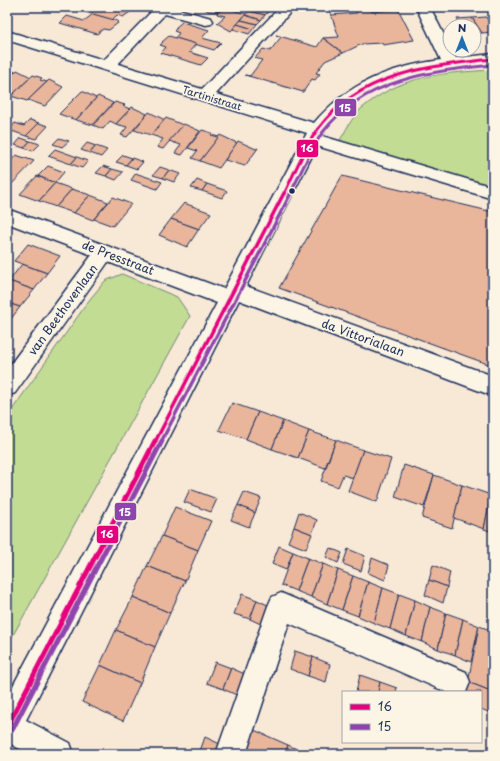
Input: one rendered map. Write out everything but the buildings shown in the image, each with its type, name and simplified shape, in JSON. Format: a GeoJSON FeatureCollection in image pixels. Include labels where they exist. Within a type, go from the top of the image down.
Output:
{"type":"FeatureCollection","features":[{"type":"Feature","properties":{"kind":"street"},"geometry":{"type":"LineString","coordinates":[[205,96],[288,7]]}},
{"type":"Feature","properties":{"kind":"street"},"geometry":{"type":"LineString","coordinates":[[423,7],[450,64]]}},
{"type":"Feature","properties":{"kind":"street"},"geometry":{"type":"LineString","coordinates":[[107,66],[158,8],[206,22]]}},
{"type":"Feature","properties":{"kind":"street","name":"Tartinistraat"},"geometry":{"type":"LineString","coordinates":[[7,35],[205,96],[314,135],[493,193]]}},
{"type":"Feature","properties":{"kind":"street"},"geometry":{"type":"LineString","coordinates":[[59,754],[7,727],[314,135],[341,104],[368,85],[403,71],[493,59]]}},
{"type":"Feature","properties":{"kind":"street","name":"de Presstraat"},"geometry":{"type":"LineString","coordinates":[[7,216],[104,253],[231,295]]}},
{"type":"Feature","properties":{"kind":"street","name":"van Beethovenlaan"},"geometry":{"type":"LineString","coordinates":[[7,386],[104,253]]}},
{"type":"Feature","properties":{"kind":"street","name":"da Vittorialaan"},"geometry":{"type":"LineString","coordinates":[[231,295],[493,386]]}},
{"type":"Feature","properties":{"kind":"street"},"geometry":{"type":"LineString","coordinates":[[231,754],[281,606],[456,682]]}},
{"type":"Feature","properties":{"kind":"green space"},"geometry":{"type":"Polygon","coordinates":[[[493,70],[493,188],[339,142],[352,120],[361,109],[376,97],[392,89],[408,82],[440,74],[493,70]]]}},
{"type":"Feature","properties":{"kind":"green space"},"geometry":{"type":"Polygon","coordinates":[[[122,274],[177,297],[190,316],[7,646],[7,417],[90,299],[105,281],[122,274]]]}},
{"type":"Feature","properties":{"kind":"transit line","name":"16"},"geometry":{"type":"LineString","coordinates":[[7,727],[317,130],[338,106],[359,92],[377,83],[414,70],[493,59]]}},
{"type":"Feature","properties":{"kind":"transit line","name":"15"},"geometry":{"type":"LineString","coordinates":[[12,730],[322,133],[345,108],[361,97],[379,88],[397,81],[434,72],[493,65]]}}]}
